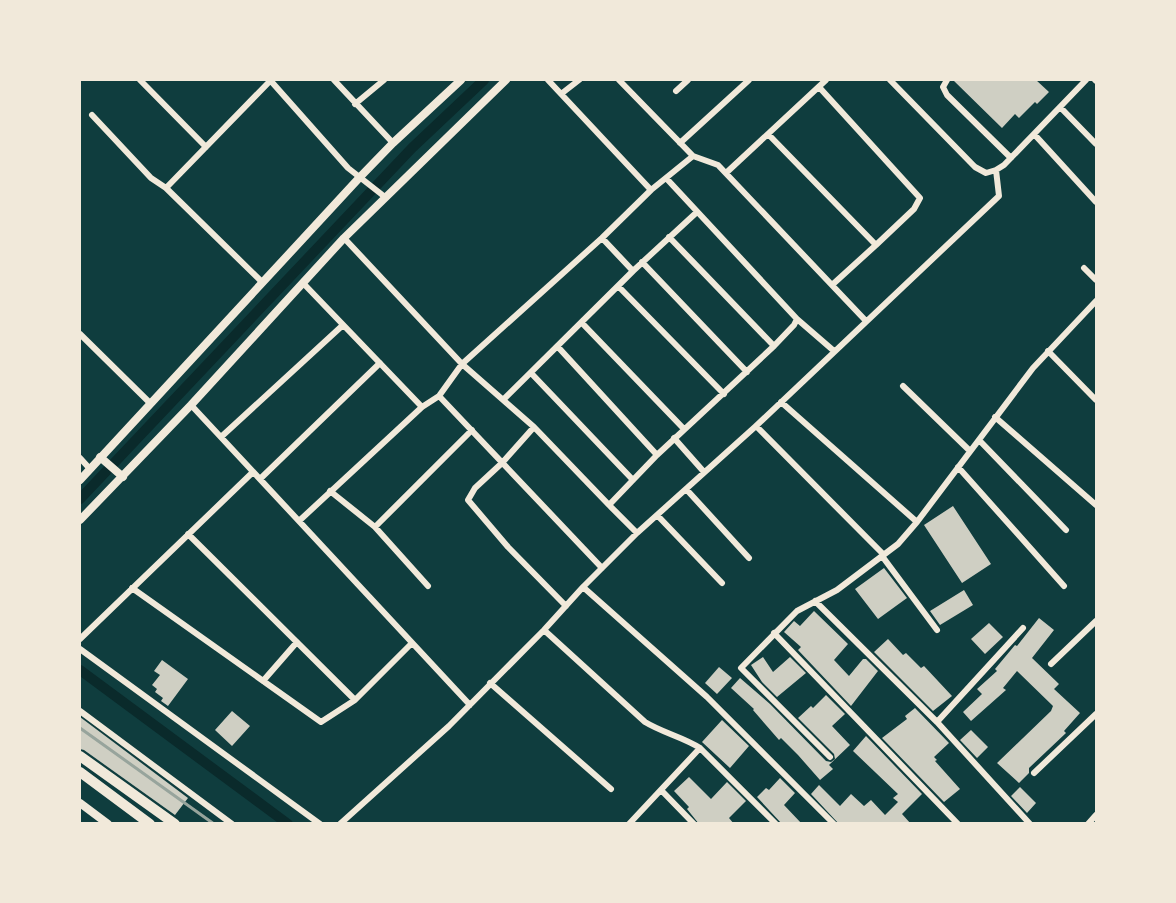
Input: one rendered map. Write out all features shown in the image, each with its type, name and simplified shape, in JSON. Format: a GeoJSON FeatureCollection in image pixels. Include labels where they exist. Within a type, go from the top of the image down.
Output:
{"type":"FeatureCollection","features":[{"type":"Feature","properties":{"kind":"highway"},"geometry":{"type":"LineString","coordinates":[[80,756],[175,824]]}},
{"type":"Feature","properties":{"kind":"highway"},"geometry":{"type":"LineString","coordinates":[[80,772],[150,824]]}},
{"type":"Feature","properties":{"kind":"street"},"geometry":{"type":"LineString","coordinates":[[140,80],[206,147]]}},
{"type":"Feature","properties":{"kind":"street"},"geometry":{"type":"LineString","coordinates":[[166,188],[271,80],[348,168],[385,197]]}},
{"type":"Feature","properties":{"kind":"street"},"geometry":{"type":"LineString","coordinates":[[334,80],[393,143]]}},
{"type":"Feature","properties":{"kind":"street"},"geometry":{"type":"LineString","coordinates":[[355,104],[384,80]]}},
{"type":"Feature","properties":{"kind":"street"},"geometry":{"type":"LineString","coordinates":[[80,480],[262,282],[363,179],[393,143],[461,80]]}},
{"type":"Feature","properties":{"kind":"street"},"geometry":{"type":"LineString","coordinates":[[80,520],[120,475],[191,405],[344,238],[506,80]]}},
{"type":"Feature","properties":{"kind":"street"},"geometry":{"type":"LineString","coordinates":[[548,80],[651,190]]}},
{"type":"Feature","properties":{"kind":"street"},"geometry":{"type":"LineString","coordinates":[[561,94],[579,80]]}},
{"type":"Feature","properties":{"kind":"street"},"geometry":{"type":"LineString","coordinates":[[619,80],[693,156],[718,165],[866,321]]}},
{"type":"Feature","properties":{"kind":"street"},"geometry":{"type":"LineString","coordinates":[[676,90],[688,80]]}},
{"type":"Feature","properties":{"kind":"street"},"geometry":{"type":"LineString","coordinates":[[680,142],[749,80]]}},
{"type":"Feature","properties":{"kind":"street"},"geometry":{"type":"LineString","coordinates":[[726,173],[826,80]]}},
{"type":"Feature","properties":{"kind":"street"},"geometry":{"type":"LineString","coordinates":[[890,80],[975,167],[986,173],[996,170],[1011,158],[1086,80]]}},
{"type":"Feature","properties":{"kind":"street"},"geometry":{"type":"LineString","coordinates":[[947,80],[943,87],[947,95],[1011,158]]}},
{"type":"Feature","properties":{"kind":"street"},"geometry":{"type":"LineString","coordinates":[[819,87],[920,198],[914,209],[832,285]]}},
{"type":"Feature","properties":{"kind":"street"},"geometry":{"type":"LineString","coordinates":[[1060,107],[1096,144]]}},
{"type":"Feature","properties":{"kind":"street"},"geometry":{"type":"LineString","coordinates":[[92,115],[151,178],[166,188],[262,282]]}},
{"type":"Feature","properties":{"kind":"street"},"geometry":{"type":"LineString","coordinates":[[768,134],[876,245]]}},
{"type":"Feature","properties":{"kind":"street"},"geometry":{"type":"LineString","coordinates":[[1034,134],[1096,202]]}},
{"type":"Feature","properties":{"kind":"street"},"geometry":{"type":"LineString","coordinates":[[299,520],[422,407],[439,396],[462,364],[602,238],[651,190],[693,156]]}},
{"type":"Feature","properties":{"kind":"street"},"geometry":{"type":"LineString","coordinates":[[340,824],[449,726],[638,533],[756,426],[999,196],[996,170]]}},
{"type":"Feature","properties":{"kind":"street"},"geometry":{"type":"LineString","coordinates":[[666,178],[797,319],[834,351]]}},
{"type":"Feature","properties":{"kind":"street"},"geometry":{"type":"LineString","coordinates":[[503,400],[642,262],[697,212]]}},
{"type":"Feature","properties":{"kind":"street"},"geometry":{"type":"LineString","coordinates":[[669,237],[774,346]]}},
{"type":"Feature","properties":{"kind":"street"},"geometry":{"type":"LineString","coordinates":[[344,238],[462,364],[534,427],[638,533]]}},
{"type":"Feature","properties":{"kind":"street"},"geometry":{"type":"LineString","coordinates":[[602,238],[633,271]]}},
{"type":"Feature","properties":{"kind":"street"},"geometry":{"type":"LineString","coordinates":[[642,262],[747,372]]}},
{"type":"Feature","properties":{"kind":"street"},"geometry":{"type":"LineString","coordinates":[[1084,268],[1096,280]]}},
{"type":"Feature","properties":{"kind":"street"},"geometry":{"type":"LineString","coordinates":[[303,283],[422,407]]}},
{"type":"Feature","properties":{"kind":"street"},"geometry":{"type":"LineString","coordinates":[[618,286],[724,394]]}},
{"type":"Feature","properties":{"kind":"street"},"geometry":{"type":"LineString","coordinates":[[830,758],[741,668],[797,611],[837,590],[898,544],[1048,351],[1096,301]]}},
{"type":"Feature","properties":{"kind":"street"},"geometry":{"type":"LineString","coordinates":[[609,505],[674,438],[774,346],[797,319]]}},
{"type":"Feature","properties":{"kind":"street"},"geometry":{"type":"LineString","coordinates":[[582,323],[684,429]]}},
{"type":"Feature","properties":{"kind":"street"},"geometry":{"type":"LineString","coordinates":[[221,437],[343,325]]}},
{"type":"Feature","properties":{"kind":"street"},"geometry":{"type":"LineString","coordinates":[[80,334],[150,403]]}},
{"type":"Feature","properties":{"kind":"street"},"geometry":{"type":"LineString","coordinates":[[558,347],[657,455]]}},
{"type":"Feature","properties":{"kind":"street"},"geometry":{"type":"LineString","coordinates":[[1048,351],[1096,400]]}},
{"type":"Feature","properties":{"kind":"street"},"geometry":{"type":"LineString","coordinates":[[260,479],[380,363]]}},
{"type":"Feature","properties":{"kind":"street"},"geometry":{"type":"LineString","coordinates":[[531,373],[633,480]]}},
{"type":"Feature","properties":{"kind":"street"},"geometry":{"type":"LineString","coordinates":[[903,387],[970,451]]}},
{"type":"Feature","properties":{"kind":"street"},"geometry":{"type":"LineString","coordinates":[[439,396],[602,568]]}},
{"type":"Feature","properties":{"kind":"street"},"geometry":{"type":"LineString","coordinates":[[781,402],[917,522]]}},
{"type":"Feature","properties":{"kind":"street"},"geometry":{"type":"LineString","coordinates":[[191,405],[470,705]]}},
{"type":"Feature","properties":{"kind":"street"},"geometry":{"type":"LineString","coordinates":[[995,417],[1096,505]]}},
{"type":"Feature","properties":{"kind":"street"},"geometry":{"type":"LineString","coordinates":[[756,426],[883,555],[937,630]]}},
{"type":"Feature","properties":{"kind":"street"},"geometry":{"type":"LineString","coordinates":[[534,427],[502,463],[475,488],[468,500],[508,547],[566,606]]}},
{"type":"Feature","properties":{"kind":"street"},"geometry":{"type":"LineString","coordinates":[[375,527],[472,430]]}},
{"type":"Feature","properties":{"kind":"street"},"geometry":{"type":"LineString","coordinates":[[674,438],[704,472]]}},
{"type":"Feature","properties":{"kind":"street"},"geometry":{"type":"LineString","coordinates":[[979,440],[1066,530]]}},
{"type":"Feature","properties":{"kind":"street"},"geometry":{"type":"LineString","coordinates":[[80,458],[90,468]]}},
{"type":"Feature","properties":{"kind":"street"},"geometry":{"type":"LineString","coordinates":[[101,458],[120,475]]}},
{"type":"Feature","properties":{"kind":"street"},"geometry":{"type":"LineString","coordinates":[[958,467],[1064,586]]}},
{"type":"Feature","properties":{"kind":"street"},"geometry":{"type":"LineString","coordinates":[[80,639],[253,472]]}},
{"type":"Feature","properties":{"kind":"street"},"geometry":{"type":"LineString","coordinates":[[686,489],[749,558]]}},
{"type":"Feature","properties":{"kind":"street"},"geometry":{"type":"LineString","coordinates":[[330,491],[375,527],[428,586]]}},
{"type":"Feature","properties":{"kind":"street"},"geometry":{"type":"LineString","coordinates":[[657,515],[722,583]]}},
{"type":"Feature","properties":{"kind":"street"},"geometry":{"type":"LineString","coordinates":[[188,534],[355,700]]}},
{"type":"Feature","properties":{"kind":"street"},"geometry":{"type":"LineString","coordinates":[[583,587],[707,697],[834,824]]}},
{"type":"Feature","properties":{"kind":"street"},"geometry":{"type":"LineString","coordinates":[[132,588],[321,722],[355,700],[412,643]]}},
{"type":"Feature","properties":{"kind":"street"},"geometry":{"type":"LineString","coordinates":[[815,601],[937,722],[1030,824]]}},
{"type":"Feature","properties":{"kind":"street"},"geometry":{"type":"LineString","coordinates":[[1051,664],[1096,621]]}},
{"type":"Feature","properties":{"kind":"street"},"geometry":{"type":"LineString","coordinates":[[937,722],[1023,628]]}},
{"type":"Feature","properties":{"kind":"street"},"geometry":{"type":"LineString","coordinates":[[544,630],[645,722],[700,748],[776,824]]}},
{"type":"Feature","properties":{"kind":"street"},"geometry":{"type":"LineString","coordinates":[[774,633],[958,824]]}},
{"type":"Feature","properties":{"kind":"street"},"geometry":{"type":"LineString","coordinates":[[263,681],[297,642]]}},
{"type":"Feature","properties":{"kind":"street"},"geometry":{"type":"LineString","coordinates":[[80,649],[320,824]]}},
{"type":"Feature","properties":{"kind":"street"},"geometry":{"type":"LineString","coordinates":[[490,683],[611,789]]}},
{"type":"Feature","properties":{"kind":"street"},"geometry":{"type":"LineString","coordinates":[[80,711],[232,824]]}},
{"type":"Feature","properties":{"kind":"street"},"geometry":{"type":"LineString","coordinates":[[1034,773],[1096,714]]}},
{"type":"Feature","properties":{"kind":"street"},"geometry":{"type":"LineString","coordinates":[[629,824],[700,748]]}},
{"type":"Feature","properties":{"kind":"street"},"geometry":{"type":"LineString","coordinates":[[661,790],[694,824]]}},
{"type":"Feature","properties":{"kind":"street"},"geometry":{"type":"LineString","coordinates":[[80,803],[108,824]]}},
{"type":"Feature","properties":{"kind":"street"},"geometry":{"type":"LineString","coordinates":[[1088,824],[1096,815]]}},
{"type":"Feature","properties":{"kind":"building"},"geometry":{"type":"Polygon","coordinates":[[[953,80],[1036,80],[1049,92],[1019,118],[1015,114],[1002,128],[953,80]]]}},
{"type":"Feature","properties":{"kind":"building"},"geometry":{"type":"Polygon","coordinates":[[[953,506],[991,564],[962,583],[924,525],[953,506]]]}},
{"type":"Feature","properties":{"kind":"building"},"geometry":{"type":"Polygon","coordinates":[[[884,568],[907,598],[878,619],[855,589],[884,568]]]}},
{"type":"Feature","properties":{"kind":"building"},"geometry":{"type":"Polygon","coordinates":[[[964,590],[973,605],[940,625],[930,611],[964,590]]]}},
{"type":"Feature","properties":{"kind":"building"},"geometry":{"type":"Polygon","coordinates":[[[814,611],[848,644],[834,660],[849,676],[863,659],[866,659],[878,671],[851,706],[798,650],[801,647],[784,632],[794,621],[800,626],[814,611]]]}},
{"type":"Feature","properties":{"kind":"building"},"geometry":{"type":"Polygon","coordinates":[[[1039,618],[1054,630],[1032,658],[1059,684],[1054,689],[1080,713],[1064,731],[1066,733],[1029,768],[1029,773],[1019,783],[997,763],[1051,711],[1053,706],[1017,671],[1003,688],[1006,690],[971,721],[963,712],[982,694],[977,689],[997,671],[995,669],[1039,618]]]}},
{"type":"Feature","properties":{"kind":"building"},"geometry":{"type":"Polygon","coordinates":[[[989,623],[1003,637],[985,654],[971,639],[989,623]]]}},
{"type":"Feature","properties":{"kind":"building"},"geometry":{"type":"Polygon","coordinates":[[[888,639],[903,655],[906,653],[921,668],[924,666],[952,696],[933,711],[874,652],[888,639]]]}},
{"type":"Feature","properties":{"kind":"building"},"geometry":{"type":"Polygon","coordinates":[[[763,657],[773,672],[790,657],[806,673],[777,697],[762,682],[751,665],[763,657]]]}},
{"type":"Feature","properties":{"kind":"building"},"geometry":{"type":"Polygon","coordinates":[[[162,660],[188,679],[168,706],[161,701],[163,698],[155,692],[157,689],[152,685],[160,675],[154,671],[162,660]]]}},
{"type":"Feature","properties":{"kind":"building"},"geometry":{"type":"Polygon","coordinates":[[[719,667],[732,678],[717,694],[705,683],[719,667]]]}},
{"type":"Feature","properties":{"kind":"building"},"geometry":{"type":"Polygon","coordinates":[[[740,678],[770,704],[826,761],[831,762],[835,759],[834,754],[798,718],[826,695],[845,714],[832,726],[850,745],[829,765],[833,769],[820,780],[781,738],[779,740],[754,709],[731,688],[740,678]]]}},
{"type":"Feature","properties":{"kind":"building"},"geometry":{"type":"Polygon","coordinates":[[[915,708],[949,743],[934,757],[960,789],[944,802],[882,738],[907,719],[905,716],[915,708]]]}},
{"type":"Feature","properties":{"kind":"building"},"geometry":{"type":"Polygon","coordinates":[[[232,711],[250,726],[232,746],[215,730],[232,711]]]}},
{"type":"Feature","properties":{"kind":"building"},"geometry":{"type":"Polygon","coordinates":[[[80,717],[188,798],[175,815],[80,749],[80,717]]]}},
{"type":"Feature","properties":{"kind":"building"},"geometry":{"type":"Polygon","coordinates":[[[722,720],[749,746],[730,768],[702,742],[722,720]]]}},
{"type":"Feature","properties":{"kind":"building"},"geometry":{"type":"Polygon","coordinates":[[[971,730],[988,747],[977,758],[960,740],[971,730]]]}},
{"type":"Feature","properties":{"kind":"building"},"geometry":{"type":"Polygon","coordinates":[[[866,736],[922,794],[902,814],[911,824],[839,824],[811,794],[819,785],[840,806],[851,794],[864,806],[871,800],[885,815],[898,802],[893,798],[898,794],[853,751],[866,736]]]}},
{"type":"Feature","properties":{"kind":"building"},"geometry":{"type":"Polygon","coordinates":[[[689,777],[711,799],[727,782],[746,801],[729,818],[734,824],[699,824],[687,809],[689,807],[674,791],[689,777]]]}},
{"type":"Feature","properties":{"kind":"building"},"geometry":{"type":"Polygon","coordinates":[[[780,778],[795,793],[784,805],[802,824],[782,824],[757,797],[766,788],[769,790],[780,778]]]}},
{"type":"Feature","properties":{"kind":"building"},"geometry":{"type":"Polygon","coordinates":[[[1020,787],[1036,803],[1027,813],[1011,796],[1020,787]]]}},
{"type":"Feature","properties":{"kind":"waterway"},"geometry":{"type":"LineString","coordinates":[[80,499],[412,148],[484,80]]}},
{"type":"Feature","properties":{"kind":"waterway"},"geometry":{"type":"LineString","coordinates":[[80,670],[288,824]]}},
{"type":"Feature","properties":{"kind":"railway"},"geometry":{"type":"LineString","coordinates":[[80,728],[214,824]]}}]}
